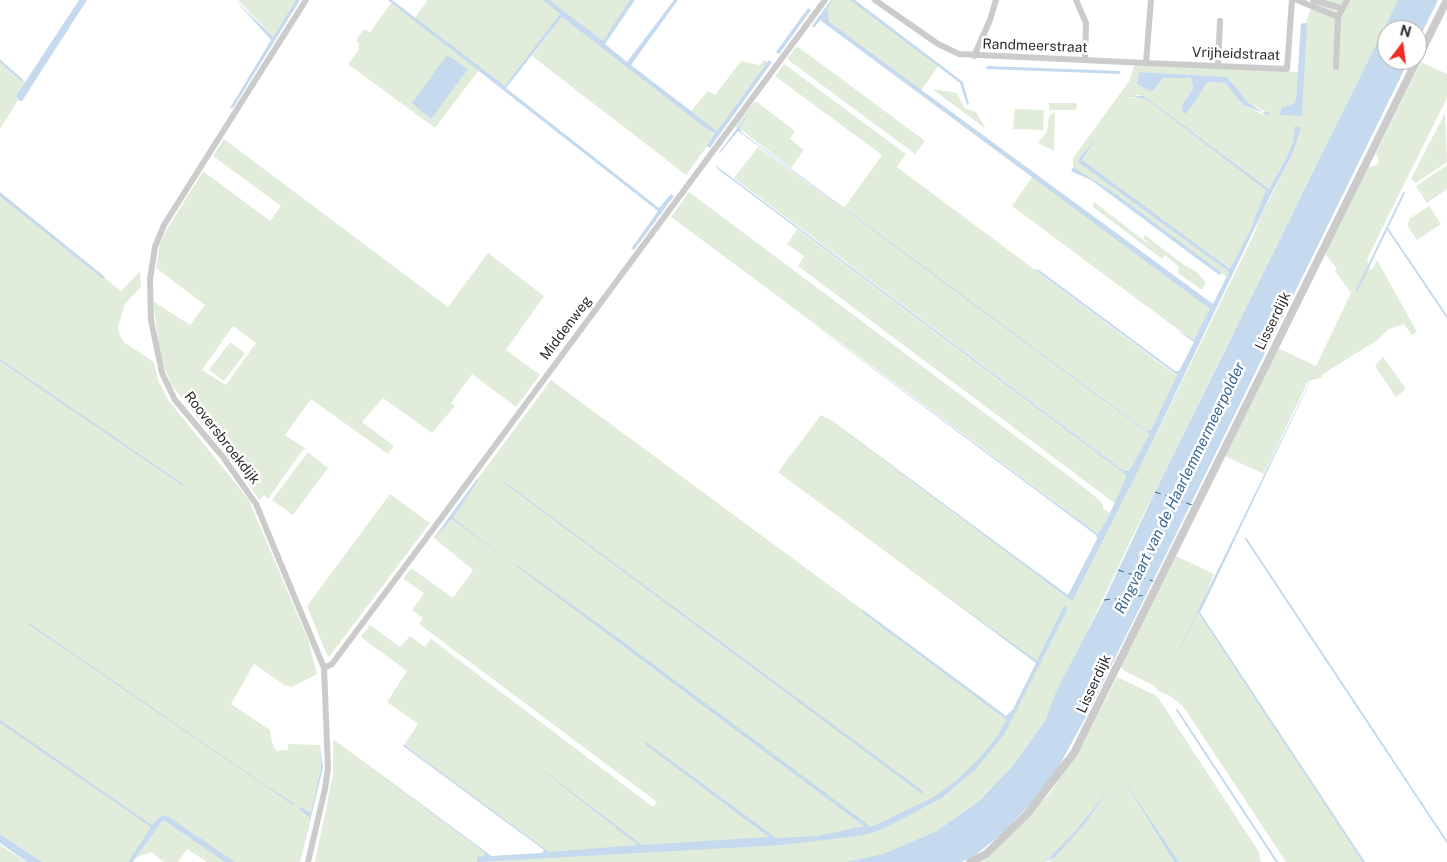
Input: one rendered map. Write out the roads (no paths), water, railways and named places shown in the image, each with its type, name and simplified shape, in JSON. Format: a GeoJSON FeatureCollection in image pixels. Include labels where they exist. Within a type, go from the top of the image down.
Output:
{"type":"FeatureCollection","features":[{"type":"Feature","properties":{"kind":"street","name":"Rooversbroekdijk"},"geometry":{"type":"LineString","coordinates":[[306,0],[164,226],[152,260],[151,302],[157,357],[175,400],[223,457],[256,504],[324,668],[328,768],[308,862]]}},
{"type":"Feature","properties":{"kind":"street","name":"Middenweg"},"geometry":{"type":"LineString","coordinates":[[324,668],[332,664],[825,0]]}},
{"type":"Feature","properties":{"kind":"street","name":"Randmeerstraat"},"geometry":{"type":"LineString","coordinates":[[875,0],[948,50],[974,56],[1146,63]]}},
{"type":"Feature","properties":{"kind":"street"},"geometry":{"type":"LineString","coordinates":[[974,56],[990,20],[996,0]]}},
{"type":"Feature","properties":{"kind":"street"},"geometry":{"type":"LineString","coordinates":[[1076,0],[1086,23],[1085,60]]}},
{"type":"Feature","properties":{"kind":"street"},"geometry":{"type":"LineString","coordinates":[[1146,63],[1151,0]]}},
{"type":"Feature","properties":{"kind":"street","name":"Vrijheidstraat"},"geometry":{"type":"LineString","coordinates":[[1146,63],[1287,69],[1292,0]]}},
{"type":"Feature","properties":{"kind":"street"},"geometry":{"type":"LineString","coordinates":[[1297,0],[1338,17]]}},
{"type":"Feature","properties":{"kind":"street"},"geometry":{"type":"LineString","coordinates":[[1313,0],[1341,8]]}},
{"type":"Feature","properties":{"kind":"street"},"geometry":{"type":"LineString","coordinates":[[1336,67],[1338,17],[1341,8],[1347,0]]}},
{"type":"Feature","properties":{"kind":"street","name":"Lisserdijk"},"geometry":{"type":"LineString","coordinates":[[1427,39],[1446,0]]}},
{"type":"Feature","properties":{"kind":"street"},"geometry":{"type":"LineString","coordinates":[[1218,66],[1220,21]]}},
{"type":"Feature","properties":{"kind":"street","name":"Lisserdijk"},"geometry":{"type":"LineString","coordinates":[[970,862],[986,854],[1027,814],[1074,753],[1412,70]]}},
{"type":"Feature","properties":{"kind":"water"},"geometry":{"type":"Polygon","coordinates":[[[79,0],[87,0],[22,101],[18,100],[16,96],[79,0]]]}},
{"type":"Feature","properties":{"kind":"water"},"geometry":{"type":"Polygon","coordinates":[[[235,0],[273,37],[296,0],[300,0],[233,108],[230,108],[271,40],[235,0]]]}},
{"type":"Feature","properties":{"kind":"water"},"geometry":{"type":"Polygon","coordinates":[[[388,0],[392,0],[505,86],[560,14],[543,0],[549,0],[603,41],[630,0],[635,0],[605,44],[627,62],[674,0],[678,0],[631,65],[717,131],[769,60],[772,62],[710,148],[707,146],[715,133],[707,129],[562,17],[506,88],[659,208],[671,194],[674,196],[634,250],[631,249],[658,211],[388,0]]]}},
{"type":"Feature","properties":{"kind":"water"},"geometry":{"type":"Polygon","coordinates":[[[831,0],[827,8],[829,22],[1213,304],[1229,272],[1078,162],[1080,157],[1096,138],[1082,160],[1230,269],[1251,228],[1266,190],[1146,99],[1130,96],[1144,96],[1269,189],[1293,142],[1295,126],[1301,128],[1292,155],[1270,196],[1144,459],[1072,601],[831,421],[1068,595],[1097,539],[1096,535],[774,295],[1098,534],[1107,520],[1126,477],[1125,474],[719,170],[715,165],[1124,471],[1129,471],[1149,435],[1148,433],[738,131],[719,153],[754,105],[740,128],[741,132],[1147,431],[1151,430],[1177,375],[1034,269],[1039,270],[1175,371],[1179,371],[1194,342],[1175,329],[1194,340],[1210,309],[820,20],[814,28],[812,26],[831,0]]]}},
{"type":"Feature","properties":{"kind":"water"},"geometry":{"type":"Polygon","coordinates":[[[850,0],[855,0],[963,82],[969,104],[967,105],[960,83],[850,0]]]}},
{"type":"Feature","properties":{"kind":"water"},"geometry":{"type":"Polygon","coordinates":[[[1398,0],[1438,0],[1427,23],[1427,20],[1388,20],[1398,0]]]}},
{"type":"Feature","properties":{"kind":"water"},"geometry":{"type":"Polygon","coordinates":[[[808,8],[811,10],[779,54],[776,52],[808,8]]]}},
{"type":"Feature","properties":{"kind":"water"},"geometry":{"type":"Polygon","coordinates":[[[1307,23],[1302,116],[1280,115],[1281,108],[1294,103],[1296,98],[1301,24],[1307,23]]]}},
{"type":"Feature","properties":{"kind":"water","name":"Ringvaart van de Haarlemmermeerpolder"},"geometry":{"type":"Polygon","coordinates":[[[1377,43],[1377,70],[1404,70],[1090,709],[1057,770],[1045,788],[1004,832],[978,853],[962,862],[845,862],[883,854],[935,832],[979,801],[1011,768],[1045,721],[1057,690],[1104,600],[1155,492],[1377,43]]]}},
{"type":"Feature","properties":{"kind":"water"},"geometry":{"type":"Polygon","coordinates":[[[447,55],[468,69],[431,119],[412,103],[447,55]]]}},
{"type":"Feature","properties":{"kind":"water"},"geometry":{"type":"Polygon","coordinates":[[[987,66],[1120,71],[1120,74],[986,69],[987,66]]]}},
{"type":"Feature","properties":{"kind":"water"},"geometry":{"type":"Polygon","coordinates":[[[1139,72],[1227,77],[1248,102],[1262,112],[1269,112],[1269,115],[1243,105],[1225,83],[1211,82],[1207,83],[1185,114],[1183,113],[1182,105],[1192,90],[1193,84],[1190,78],[1163,78],[1153,91],[1150,91],[1137,84],[1139,72]]]}},
{"type":"Feature","properties":{"kind":"water"},"geometry":{"type":"Polygon","coordinates":[[[1073,167],[1116,194],[1222,273],[1220,275],[1215,272],[1091,180],[1071,171],[1073,167]]]}},
{"type":"Feature","properties":{"kind":"water"},"geometry":{"type":"Polygon","coordinates":[[[0,192],[105,277],[103,279],[0,196],[0,192]]]}},
{"type":"Feature","properties":{"kind":"water"},"geometry":{"type":"Polygon","coordinates":[[[1327,346],[1200,613],[1197,614],[1160,688],[1327,346]]]}},
{"type":"Feature","properties":{"kind":"water"},"geometry":{"type":"Polygon","coordinates":[[[0,359],[183,484],[183,486],[0,361],[0,359]]]}},
{"type":"Feature","properties":{"kind":"water"},"geometry":{"type":"Polygon","coordinates":[[[477,479],[479,479],[453,518],[509,561],[452,519],[433,539],[477,479]]]}},
{"type":"Feature","properties":{"kind":"water"},"geometry":{"type":"Polygon","coordinates":[[[502,480],[923,791],[922,794],[503,482],[502,480]]]}},
{"type":"Feature","properties":{"kind":"water"},"geometry":{"type":"Polygon","coordinates":[[[515,565],[629,646],[871,827],[932,798],[956,781],[979,759],[996,738],[1007,720],[862,612],[863,610],[1006,716],[1013,709],[1036,663],[936,588],[1037,661],[1064,606],[1068,608],[1005,733],[974,771],[940,799],[883,829],[865,835],[782,845],[477,862],[477,857],[484,856],[485,853],[344,747],[491,856],[542,853],[544,850],[403,746],[403,744],[549,852],[638,845],[520,753],[642,845],[769,837],[646,745],[646,742],[776,838],[817,836],[864,826],[515,565]]]}},
{"type":"Feature","properties":{"kind":"water"},"geometry":{"type":"Polygon","coordinates":[[[29,623],[265,785],[295,804],[293,805],[29,623]]]}},
{"type":"Feature","properties":{"kind":"water"},"geometry":{"type":"Polygon","coordinates":[[[0,720],[152,825],[162,815],[169,817],[235,862],[225,862],[163,820],[133,862],[128,862],[151,827],[0,723],[0,720]]]}},
{"type":"Feature","properties":{"kind":"water"},"geometry":{"type":"Polygon","coordinates":[[[320,745],[323,768],[300,862],[310,818],[299,809],[301,807],[311,813],[321,768],[320,745]]]}},
{"type":"Feature","properties":{"kind":"water"},"geometry":{"type":"Polygon","coordinates":[[[1114,783],[1083,826],[1055,857],[1045,862],[1075,831],[1114,783]]]}},
{"type":"Feature","properties":{"kind":"water"},"geometry":{"type":"Polygon","coordinates":[[[1127,786],[1129,788],[1179,862],[1174,862],[1127,786]]]}},
{"type":"Feature","properties":{"kind":"water"},"geometry":{"type":"Polygon","coordinates":[[[0,834],[42,862],[27,862],[0,843],[0,834]]]}},
{"type":"Feature","properties":{"kind":"waterway"},"geometry":{"type":"LineString","coordinates":[[0,61],[22,80]]}},
{"type":"Feature","properties":{"kind":"waterway"},"geometry":{"type":"LineString","coordinates":[[1357,290],[1404,193]]}},
{"type":"Feature","properties":{"kind":"waterway"},"geometry":{"type":"LineString","coordinates":[[1387,228],[1447,317]]}},
{"type":"Feature","properties":{"kind":"waterway"},"geometry":{"type":"LineString","coordinates":[[1246,539],[1447,842]]}},
{"type":"Feature","properties":{"kind":"waterway"},"geometry":{"type":"LineString","coordinates":[[1200,614],[1364,862]]}},
{"type":"Feature","properties":{"kind":"waterway"},"geometry":{"type":"LineString","coordinates":[[1177,710],[1277,862]]}}]}
